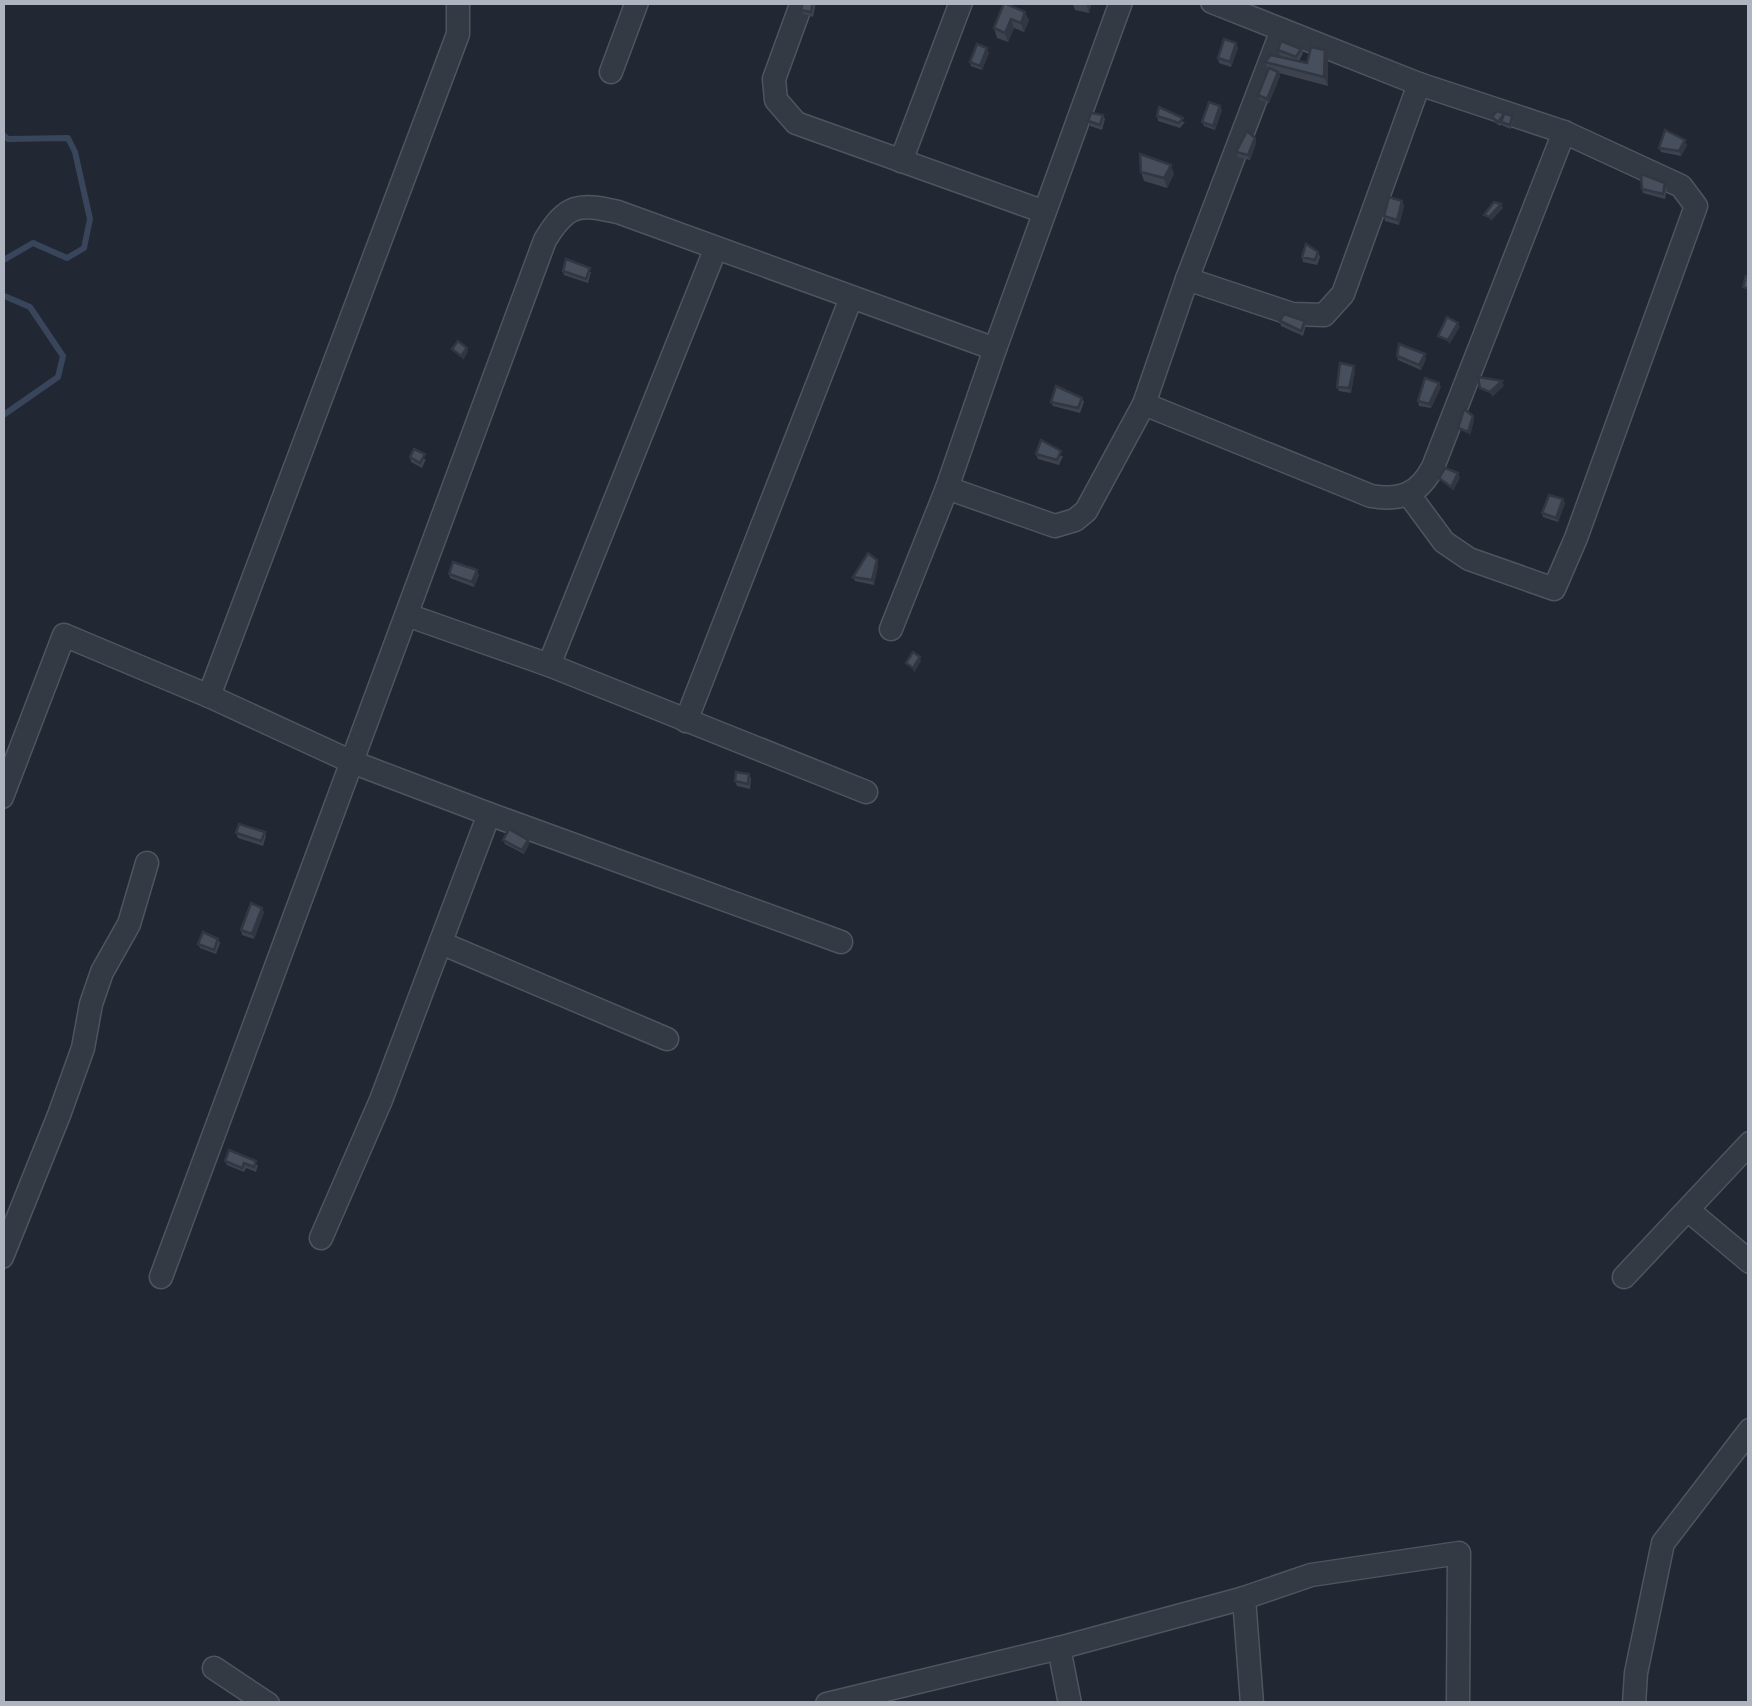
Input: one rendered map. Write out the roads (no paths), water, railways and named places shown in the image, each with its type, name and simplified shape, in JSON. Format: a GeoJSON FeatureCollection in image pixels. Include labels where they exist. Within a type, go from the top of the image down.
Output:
{"type":"FeatureCollection","features":[{"type":"Feature","properties":{"kind":"street"},"geometry":{"type":"LineString","coordinates":[[209,696],[458,34],[458,2]]}},
{"type":"Feature","properties":{"kind":"street"},"geometry":{"type":"LineString","coordinates":[[611,72],[637,2]]}},
{"type":"Feature","properties":{"kind":"street"},"geometry":{"type":"LineString","coordinates":[[802,2],[774,80],[776,100],[796,123],[1042,211]]}},
{"type":"Feature","properties":{"kind":"street"},"geometry":{"type":"LineString","coordinates":[[902,161],[960,2]]}},
{"type":"Feature","properties":{"kind":"street"},"geometry":{"type":"LineString","coordinates":[[891,629],[947,488],[1042,211],[1121,2]]}},
{"type":"Feature","properties":{"kind":"street"},"geometry":{"type":"LineString","coordinates":[[1212,2],[1419,84],[1564,132],[1681,186],[1696,206],[1554,589],[1469,559],[1444,542],[1410,496]]}},
{"type":"Feature","properties":{"kind":"street"},"geometry":{"type":"LineString","coordinates":[[947,488],[1045,524],[1063,525],[1086,511],[1144,404],[1282,30]]}},
{"type":"Feature","properties":{"kind":"street"},"geometry":{"type":"LineString","coordinates":[[1187,279],[1292,314],[1324,315],[1342,294],[1419,84]]}},
{"type":"Feature","properties":{"kind":"street"},"geometry":{"type":"LineString","coordinates":[[1144,404],[1371,496],[1410,496],[1424,484],[1433,467],[1564,132]]}},
{"type":"Feature","properties":{"kind":"street"},"geometry":{"type":"LineString","coordinates":[[160,1277],[544,240],[563,214],[575,207],[618,212],[994,350]]}},
{"type":"Feature","properties":{"kind":"street"},"geometry":{"type":"LineString","coordinates":[[549,665],[714,250]]}},
{"type":"Feature","properties":{"kind":"street"},"geometry":{"type":"LineString","coordinates":[[686,721],[851,298]]}},
{"type":"Feature","properties":{"kind":"street"},"geometry":{"type":"LineString","coordinates":[[406,615],[549,665],[866,792]]}},
{"type":"Feature","properties":{"kind":"street"},"geometry":{"type":"LineString","coordinates":[[2,797],[64,635],[352,762],[841,942]]}},
{"type":"Feature","properties":{"kind":"street"},"geometry":{"type":"LineString","coordinates":[[321,1238],[381,1100],[490,814]]}},
{"type":"Feature","properties":{"kind":"street"},"geometry":{"type":"LineString","coordinates":[[2,1258],[60,1116],[82,1048],[90,1004],[102,972],[129,924],[147,863]]}},
{"type":"Feature","properties":{"kind":"street"},"geometry":{"type":"LineString","coordinates":[[441,943],[667,1039]]}},
{"type":"Feature","properties":{"kind":"street"},"geometry":{"type":"LineString","coordinates":[[1624,1277],[1750,1143]]}},
{"type":"Feature","properties":{"kind":"street"},"geometry":{"type":"LineString","coordinates":[[1688,1210],[1750,1262]]}},
{"type":"Feature","properties":{"kind":"street"},"geometry":{"type":"LineString","coordinates":[[1634,1704],[1636,1673],[1663,1544],[1750,1430]]}},
{"type":"Feature","properties":{"kind":"street"},"geometry":{"type":"LineString","coordinates":[[826,1704],[1059,1648],[1312,1576],[1459,1553],[1458,1704]]}},
{"type":"Feature","properties":{"kind":"street"},"geometry":{"type":"LineString","coordinates":[[1244,1598],[1252,1704]]}},
{"type":"Feature","properties":{"kind":"street"},"geometry":{"type":"LineString","coordinates":[[1059,1648],[1070,1704]]}},
{"type":"Feature","properties":{"kind":"street"},"geometry":{"type":"LineString","coordinates":[[214,1668],[268,1704]]}},
{"type":"Feature","properties":{"kind":"waterway"},"geometry":{"type":"LineString","coordinates":[[2,134],[8,139],[68,138],[75,152],[90,219],[84,248],[67,258],[33,243],[2,261]]}},
{"type":"Feature","properties":{"kind":"waterway"},"geometry":{"type":"LineString","coordinates":[[2,295],[30,307],[63,356],[58,377],[2,416]]}}]}
